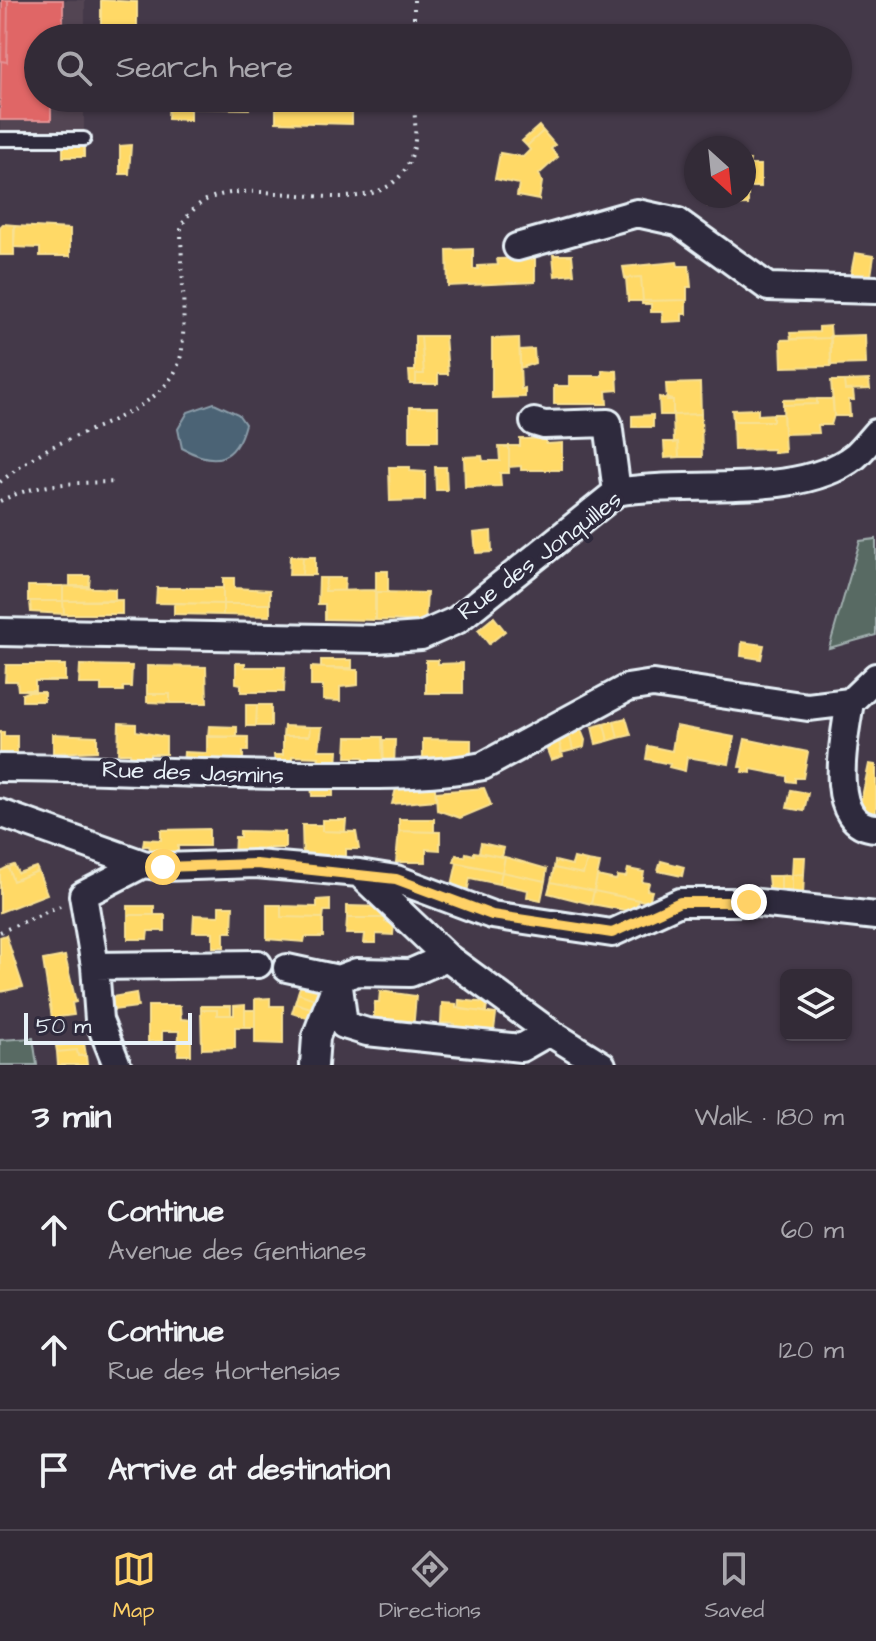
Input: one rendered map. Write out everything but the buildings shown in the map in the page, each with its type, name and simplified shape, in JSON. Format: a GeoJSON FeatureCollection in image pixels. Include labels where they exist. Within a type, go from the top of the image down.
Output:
{"type":"FeatureCollection","features":[{"type":"Feature","properties":{"kind":"street"},"geometry":{"type":"LineString","coordinates":[[517,247],[637,213],[678,222],[768,287],[876,290]]}},
{"type":"Feature","properties":{"kind":"street"},"geometry":{"type":"LineString","coordinates":[[534,422],[544,425],[608,423],[617,492]]}},
{"type":"Feature","properties":{"kind":"street","name":"Rue des Jonquilles"},"geometry":{"type":"LineString","coordinates":[[0,632],[377,639],[421,636],[457,620],[617,492],[644,487],[791,483],[854,457],[876,433]]}},
{"type":"Feature","properties":{"kind":"street"},"geometry":{"type":"LineString","coordinates":[[876,677],[850,702],[841,771],[846,808],[867,828],[876,828]]}},
{"type":"Feature","properties":{"kind":"street","name":"Rue des Jasmins"},"geometry":{"type":"LineString","coordinates":[[0,768],[296,776],[460,770],[483,766],[627,688],[653,684],[808,707],[850,702]]}},
{"type":"Feature","properties":{"kind":"street"},"geometry":{"type":"LineString","coordinates":[[0,813],[143,864],[163,867],[256,864],[359,873],[396,879],[492,915],[612,933],[680,902],[749,902],[876,916]]}},
{"type":"Feature","properties":{"kind":"street"},"geometry":{"type":"LineString","coordinates":[[117,1065],[99,1020],[95,966],[83,895],[143,864]]}},
{"type":"Feature","properties":{"kind":"street"},"geometry":{"type":"LineString","coordinates":[[359,873],[447,957],[549,1032],[602,1065]]}},
{"type":"Feature","properties":{"kind":"street"},"geometry":{"type":"LineString","coordinates":[[287,968],[338,979],[357,972],[410,973],[447,957]]}},
{"type":"Feature","properties":{"kind":"street"},"geometry":{"type":"LineString","coordinates":[[95,966],[258,964]]}},
{"type":"Feature","properties":{"kind":"street"},"geometry":{"type":"LineString","coordinates":[[338,979],[344,1025],[367,1032],[521,1048],[549,1032]]}},
{"type":"Feature","properties":{"kind":"street"},"geometry":{"type":"LineString","coordinates":[[314,1065],[316,1037],[338,979]]}},
{"type":"Feature","properties":{"kind":"lane"},"geometry":{"type":"LineString","coordinates":[[0,139],[84,139]]}},
{"type":"Feature","properties":{"kind":"path"},"geometry":{"type":"LineString","coordinates":[[414,0],[414,24]]}},
{"type":"Feature","properties":{"kind":"path"},"geometry":{"type":"LineString","coordinates":[[0,482],[21,465],[54,446],[133,412],[161,389],[176,371],[182,350],[181,226],[191,211],[219,195],[259,192],[368,196],[390,186],[406,170],[414,145],[414,112]]}},
{"type":"Feature","properties":{"kind":"path"},"geometry":{"type":"LineString","coordinates":[[0,501],[19,491],[47,484],[117,482]]}},
{"type":"Feature","properties":{"kind":"path"},"geometry":{"type":"LineString","coordinates":[[0,932],[83,895]]}},
{"type":"Feature","properties":{"kind":"shaded area"},"geometry":{"type":"Polygon","coordinates":[[[0,0],[85,0],[85,24],[24,24],[24,112],[84,112],[84,132],[0,132],[0,0]]]}},
{"type":"Feature","properties":{"kind":"green space"},"geometry":{"type":"Polygon","coordinates":[[[876,539],[876,635],[829,648],[860,541],[876,539]]]}},
{"type":"Feature","properties":{"kind":"green space"},"geometry":{"type":"Polygon","coordinates":[[[33,1038],[37,1065],[0,1065],[0,1040],[33,1038]]]}},
{"type":"Feature","properties":{"kind":"water"},"geometry":{"type":"Polygon","coordinates":[[[214,403],[238,414],[245,424],[236,446],[222,457],[214,458],[182,448],[178,429],[188,412],[214,403]]]}},
{"type":"Feature","properties":{"kind":"route"},"geometry":{"type":"LineString","coordinates":[[163,867],[256,864],[359,873],[396,879],[492,915],[612,933],[680,902],[749,902]]}}]}
